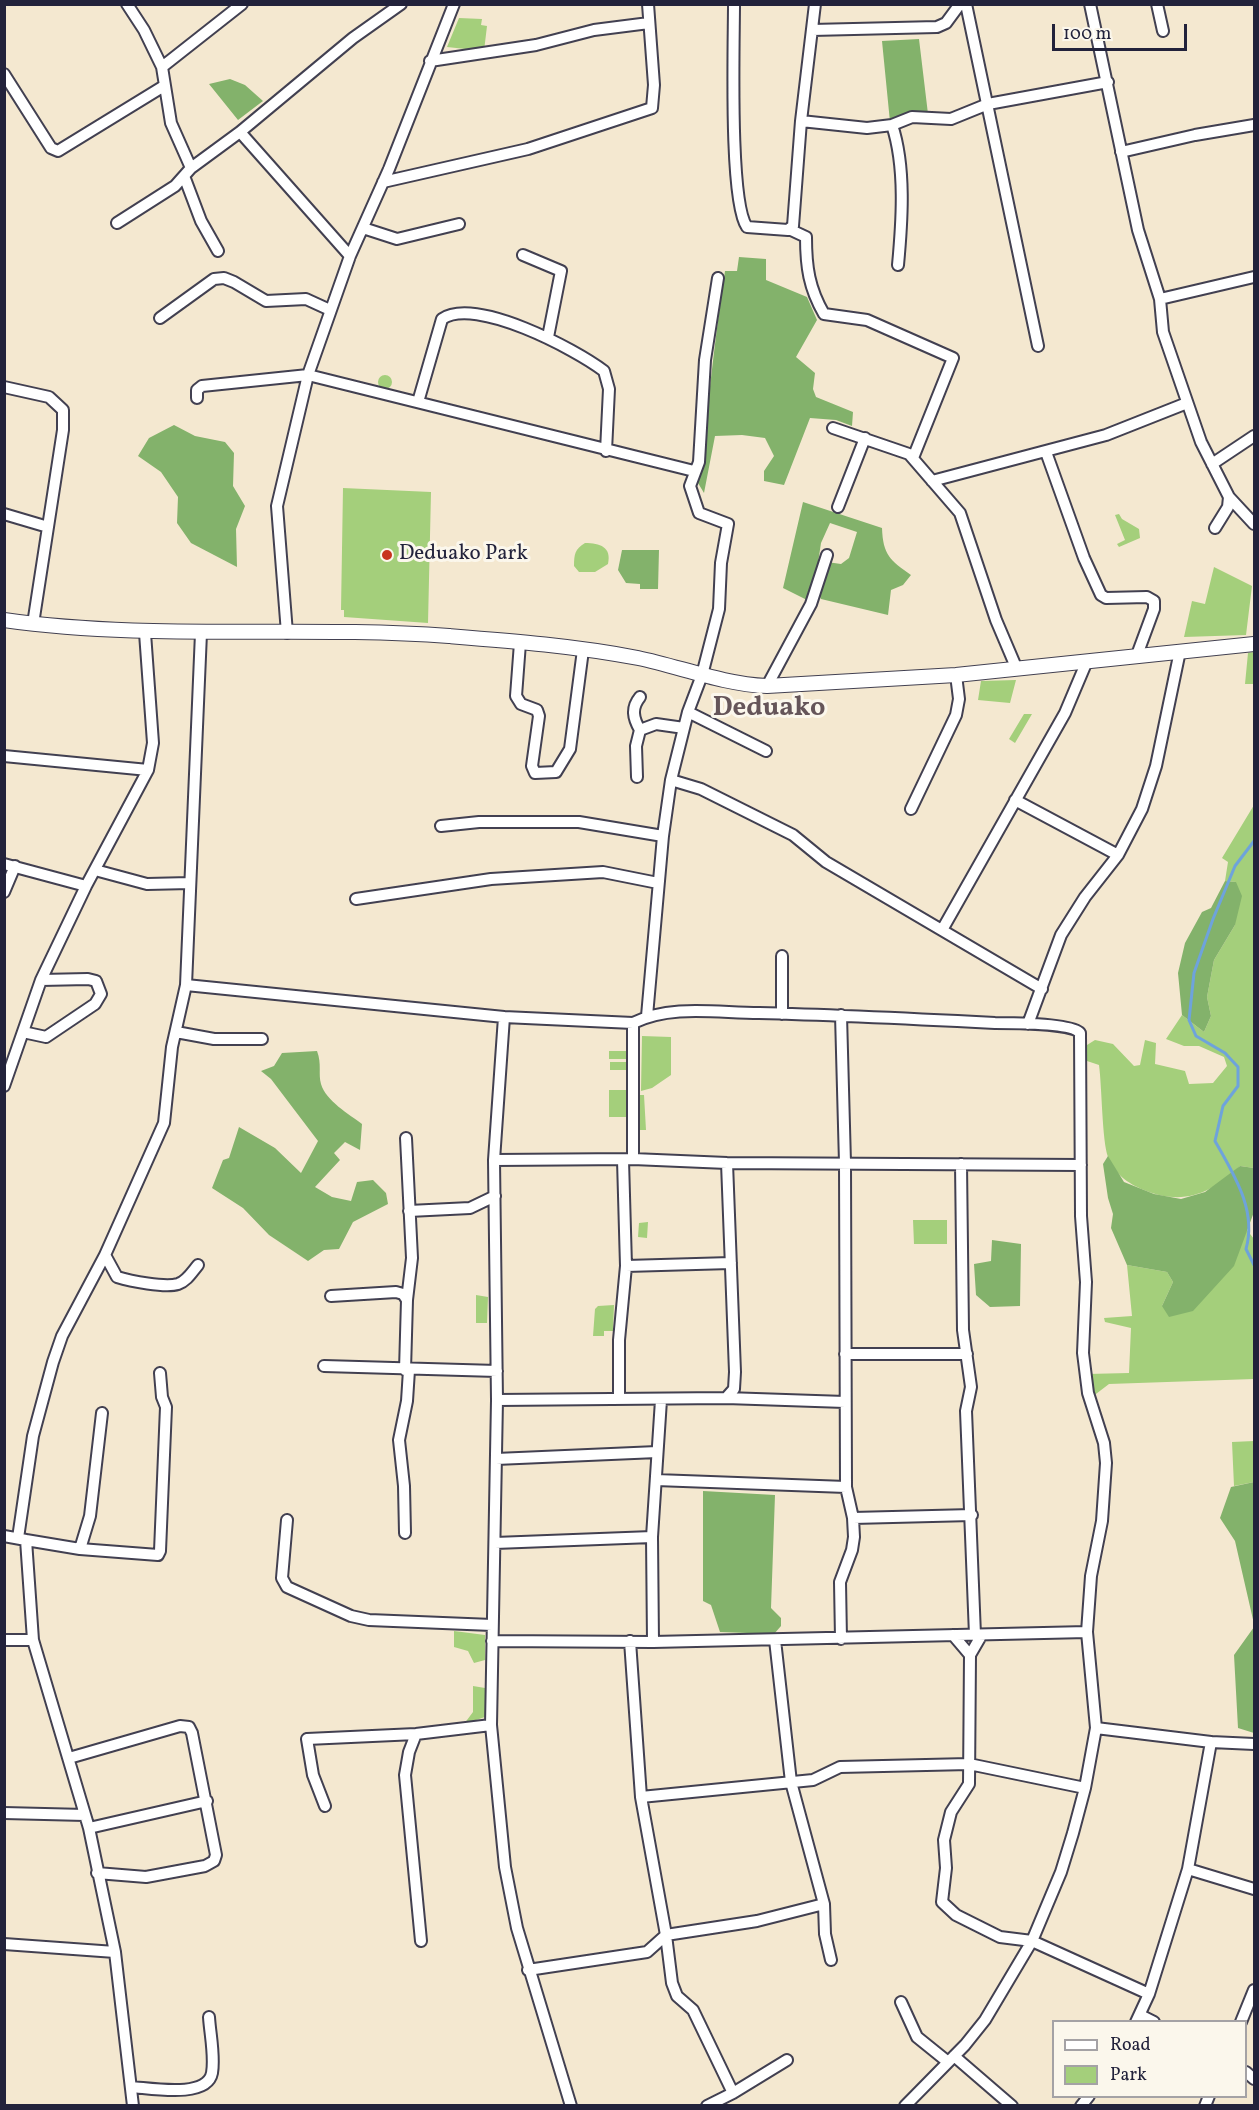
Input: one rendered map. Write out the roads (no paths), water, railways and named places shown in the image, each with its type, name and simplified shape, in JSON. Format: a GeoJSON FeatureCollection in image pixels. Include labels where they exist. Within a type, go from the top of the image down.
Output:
{"type":"FeatureCollection","features":[{"type":"Feature","properties":{"kind":"street"},"geometry":{"type":"LineString","coordinates":[[127,4],[144,30],[162,67],[171,123],[188,172],[201,221],[218,251]]}},
{"type":"Feature","properties":{"kind":"street"},"geometry":{"type":"LineString","coordinates":[[162,67],[243,4]]}},
{"type":"Feature","properties":{"kind":"street"},"geometry":{"type":"LineString","coordinates":[[117,223],[175,186],[188,172],[353,38],[401,4]]}},
{"type":"Feature","properties":{"kind":"street"},"geometry":{"type":"LineString","coordinates":[[287,633],[277,506],[308,375],[350,256],[383,182],[454,4]]}},
{"type":"Feature","properties":{"kind":"street"},"geometry":{"type":"LineString","coordinates":[[383,182],[528,149],[650,109],[654,104],[648,4]]}},
{"type":"Feature","properties":{"kind":"street"},"geometry":{"type":"LineString","coordinates":[[734,4],[735,161],[744,223],[747,227],[791,230],[806,237],[807,271],[812,293],[824,314],[867,320],[953,358],[914,458]]}},
{"type":"Feature","properties":{"kind":"street"},"geometry":{"type":"LineString","coordinates":[[791,230],[814,4]]}},
{"type":"Feature","properties":{"kind":"street"},"geometry":{"type":"LineString","coordinates":[[812,30],[937,27],[946,23],[960,4]]}},
{"type":"Feature","properties":{"kind":"street"},"geometry":{"type":"LineString","coordinates":[[966,4],[1038,346]]}},
{"type":"Feature","properties":{"kind":"street"},"geometry":{"type":"LineString","coordinates":[[1090,4],[1138,230],[1160,299],[1162,332],[1201,442],[1229,497],[1254,524]]}},
{"type":"Feature","properties":{"kind":"street"},"geometry":{"type":"LineString","coordinates":[[1157,4],[1163,31]]}},
{"type":"Feature","properties":{"kind":"street"},"geometry":{"type":"LineString","coordinates":[[430,62],[536,45],[594,30],[649,23]]}},
{"type":"Feature","properties":{"kind":"street"},"geometry":{"type":"LineString","coordinates":[[4,74],[45,140],[51,148],[58,151],[164,87]]}},
{"type":"Feature","properties":{"kind":"street"},"geometry":{"type":"LineString","coordinates":[[801,121],[867,128],[892,125],[912,117],[951,119],[988,104],[1108,82]]}},
{"type":"Feature","properties":{"kind":"street"},"geometry":{"type":"LineString","coordinates":[[892,125],[897,143],[902,209],[898,265]]}},
{"type":"Feature","properties":{"kind":"street"},"geometry":{"type":"LineString","coordinates":[[1121,152],[1195,135],[1254,125]]}},
{"type":"Feature","properties":{"kind":"street"},"geometry":{"type":"LineString","coordinates":[[240,132],[350,256]]}},
{"type":"Feature","properties":{"kind":"street"},"geometry":{"type":"LineString","coordinates":[[363,228],[397,238],[459,224]]}},
{"type":"Feature","properties":{"kind":"street"},"geometry":{"type":"LineString","coordinates":[[523,255],[561,271],[548,337]]}},
{"type":"Feature","properties":{"kind":"street"},"geometry":{"type":"LineString","coordinates":[[1160,299],[1254,277]]}},
{"type":"Feature","properties":{"kind":"street"},"geometry":{"type":"LineString","coordinates":[[160,318],[214,279],[224,278],[266,301],[306,299],[330,310]]}},
{"type":"Feature","properties":{"kind":"street"},"geometry":{"type":"LineString","coordinates":[[647,1016],[658,883],[671,780],[688,712],[702,675],[721,597],[721,563],[728,527],[724,521],[699,513],[690,490],[694,471],[699,462],[705,360],[718,278]]}},
{"type":"Feature","properties":{"kind":"street"},"geometry":{"type":"LineString","coordinates":[[418,402],[438,324],[446,316],[454,313],[482,316],[548,337],[596,365],[607,376],[609,389],[606,451]]}},
{"type":"Feature","properties":{"kind":"street"},"geometry":{"type":"LineString","coordinates":[[197,398],[198,390],[202,386],[308,375],[606,451],[694,471]]}},
{"type":"Feature","properties":{"kind":"street"},"geometry":{"type":"LineString","coordinates":[[4,387],[49,397],[63,410],[63,430],[33,624]]}},
{"type":"Feature","properties":{"kind":"street"},"geometry":{"type":"LineString","coordinates":[[932,481],[1106,435],[1187,404]]}},
{"type":"Feature","properties":{"kind":"street"},"geometry":{"type":"LineString","coordinates":[[833,428],[906,451],[953,502],[960,513],[996,620],[1017,667]]}},
{"type":"Feature","properties":{"kind":"street"},"geometry":{"type":"LineString","coordinates":[[1212,464],[1254,436]]}},
{"type":"Feature","properties":{"kind":"street"},"geometry":{"type":"LineString","coordinates":[[838,507],[865,438]]}},
{"type":"Feature","properties":{"kind":"street"},"geometry":{"type":"LineString","coordinates":[[1046,452],[1084,558],[1101,595],[1106,598],[1147,597],[1154,601],[1154,609],[1137,656]]}},
{"type":"Feature","properties":{"kind":"street"},"geometry":{"type":"LineString","coordinates":[[1215,528],[1228,507],[1229,497]]}},
{"type":"Feature","properties":{"kind":"street"},"geometry":{"type":"LineString","coordinates":[[4,514],[48,527]]}},
{"type":"Feature","properties":{"kind":"street"},"geometry":{"type":"LineString","coordinates":[[766,686],[811,604],[827,555]]}},
{"type":"Feature","properties":{"kind":"street"},"geometry":{"type":"LineString","coordinates":[[4,620],[145,633],[417,634],[519,643],[658,662],[702,675],[766,686],[956,675],[1254,644]]}},
{"type":"Feature","properties":{"kind":"street"},"geometry":{"type":"LineString","coordinates":[[4,1086],[41,980],[86,886],[148,770],[153,743],[145,633]]}},
{"type":"Feature","properties":{"kind":"street"},"geometry":{"type":"LineString","coordinates":[[133,2106],[115,1952],[89,1828],[33,1640],[22,1539],[31,1448],[52,1362],[62,1336],[105,1255],[164,1123],[176,1032],[186,985],[201,633]]}},
{"type":"Feature","properties":{"kind":"street"},"geometry":{"type":"LineString","coordinates":[[519,643],[516,696],[521,704],[537,710],[539,716],[532,766],[535,773],[542,774],[556,772],[570,749],[583,651]]}},
{"type":"Feature","properties":{"kind":"street"},"geometry":{"type":"LineString","coordinates":[[1028,1024],[1061,935],[1085,897],[1118,855],[1142,809],[1156,766],[1180,651]]}},
{"type":"Feature","properties":{"kind":"street"},"geometry":{"type":"LineString","coordinates":[[942,930],[1068,707],[1087,660]]}},
{"type":"Feature","properties":{"kind":"street"},"geometry":{"type":"LineString","coordinates":[[911,809],[956,715],[959,699],[956,675]]}},
{"type":"Feature","properties":{"kind":"street"},"geometry":{"type":"LineString","coordinates":[[637,777],[636,746],[640,730],[635,721],[633,708],[640,697]]}},
{"type":"Feature","properties":{"kind":"street"},"geometry":{"type":"LineString","coordinates":[[688,712],[766,751]]}},
{"type":"Feature","properties":{"kind":"street"},"geometry":{"type":"LineString","coordinates":[[640,730],[656,724],[684,728]]}},
{"type":"Feature","properties":{"kind":"street"},"geometry":{"type":"LineString","coordinates":[[4,756],[148,770]]}},
{"type":"Feature","properties":{"kind":"street"},"geometry":{"type":"LineString","coordinates":[[671,780],[701,789],[793,835],[826,862],[1042,989]]}},
{"type":"Feature","properties":{"kind":"street"},"geometry":{"type":"LineString","coordinates":[[1016,800],[1118,855]]}},
{"type":"Feature","properties":{"kind":"street"},"geometry":{"type":"LineString","coordinates":[[441,826],[479,822],[579,822],[663,836]]}},
{"type":"Feature","properties":{"kind":"street"},"geometry":{"type":"LineString","coordinates":[[4,892],[10,865],[86,886]]}},
{"type":"Feature","properties":{"kind":"street"},"geometry":{"type":"LineString","coordinates":[[95,870],[147,884],[190,883]]}},
{"type":"Feature","properties":{"kind":"street"},"geometry":{"type":"LineString","coordinates":[[356,899],[491,879],[591,873],[620,874],[658,883]]}},
{"type":"Feature","properties":{"kind":"street"},"geometry":{"type":"LineString","coordinates":[[782,956],[782,1014]]}},
{"type":"Feature","properties":{"kind":"street"},"geometry":{"type":"LineString","coordinates":[[23,1032],[46,1037],[95,1004],[101,994],[96,981],[88,979],[41,980]]}},
{"type":"Feature","properties":{"kind":"street"},"geometry":{"type":"LineString","coordinates":[[186,985],[504,1017],[633,1023],[647,1016],[681,1011],[841,1015],[1028,1024],[1072,1028],[1080,1033],[1081,1216],[1086,1282],[1085,1372],[1088,1393],[1104,1443],[1106,1463],[1102,1521],[1091,1576],[1087,1632],[1096,1728],[1085,1788],[1061,1872],[1032,1941],[985,2020],[905,2106]]}},
{"type":"Feature","properties":{"kind":"street"},"geometry":{"type":"LineString","coordinates":[[841,1015],[845,1163],[846,1487],[853,1518],[852,1550],[840,1581],[841,1639]]}},
{"type":"Feature","properties":{"kind":"street"},"geometry":{"type":"LineString","coordinates":[[504,1017],[494,1160],[497,1400],[491,1725],[505,1867],[528,1970],[571,2106]]}},
{"type":"Feature","properties":{"kind":"street"},"geometry":{"type":"LineString","coordinates":[[619,1399],[619,1340],[626,1266],[633,1023]]}},
{"type":"Feature","properties":{"kind":"street"},"geometry":{"type":"LineString","coordinates":[[176,1032],[213,1039],[262,1039]]}},
{"type":"Feature","properties":{"kind":"street"},"geometry":{"type":"LineString","coordinates":[[405,1533],[405,1486],[399,1440],[407,1401],[408,1300],[412,1258],[406,1138]]}},
{"type":"Feature","properties":{"kind":"street"},"geometry":{"type":"LineString","coordinates":[[494,1160],[628,1159],[727,1163],[1081,1165]]}},
{"type":"Feature","properties":{"kind":"street"},"geometry":{"type":"LineString","coordinates":[[726,1398],[734,1389],[735,1372],[727,1163]]}},
{"type":"Feature","properties":{"kind":"street"},"geometry":{"type":"LineString","coordinates":[[961,1164],[963,1330],[971,1387],[966,1411],[978,1635],[970,1655],[969,1764],[966,1791],[951,1812],[944,1840],[946,1868],[942,1902],[956,1915],[1000,1937],[1032,1941],[1149,1994]]}},
{"type":"Feature","properties":{"kind":"street"},"geometry":{"type":"LineString","coordinates":[[409,1211],[470,1208],[495,1196]]}},
{"type":"Feature","properties":{"kind":"street"},"geometry":{"type":"LineString","coordinates":[[105,1255],[117,1276],[150,1283],[176,1285],[187,1279],[198,1265]]}},
{"type":"Feature","properties":{"kind":"street"},"geometry":{"type":"LineString","coordinates":[[626,1266],[731,1263]]}},
{"type":"Feature","properties":{"kind":"street"},"geometry":{"type":"LineString","coordinates":[[331,1296],[396,1292],[404,1294],[408,1300]]}},
{"type":"Feature","properties":{"kind":"street"},"geometry":{"type":"LineString","coordinates":[[845,1354],[967,1354]]}},
{"type":"Feature","properties":{"kind":"street"},"geometry":{"type":"LineString","coordinates":[[324,1366],[497,1371]]}},
{"type":"Feature","properties":{"kind":"street"},"geometry":{"type":"LineString","coordinates":[[4,1536],[80,1549],[152,1556],[160,1551],[166,1407],[162,1397],[160,1373]]}},
{"type":"Feature","properties":{"kind":"street"},"geometry":{"type":"LineString","coordinates":[[497,1400],[726,1398],[844,1402]]}},
{"type":"Feature","properties":{"kind":"street"},"geometry":{"type":"LineString","coordinates":[[653,1642],[652,1537],[661,1400]]}},
{"type":"Feature","properties":{"kind":"street"},"geometry":{"type":"LineString","coordinates":[[80,1549],[90,1516],[102,1413]]}},
{"type":"Feature","properties":{"kind":"street"},"geometry":{"type":"LineString","coordinates":[[496,1459],[657,1452]]}},
{"type":"Feature","properties":{"kind":"street"},"geometry":{"type":"LineString","coordinates":[[656,1480],[846,1487]]}},
{"type":"Feature","properties":{"kind":"street"},"geometry":{"type":"LineString","coordinates":[[853,1518],[972,1515]]}},
{"type":"Feature","properties":{"kind":"street"},"geometry":{"type":"LineString","coordinates":[[287,1520],[282,1578],[287,1587],[351,1616],[369,1620],[492,1625]]}},
{"type":"Feature","properties":{"kind":"street"},"geometry":{"type":"LineString","coordinates":[[495,1543],[652,1537]]}},
{"type":"Feature","properties":{"kind":"street"},"geometry":{"type":"LineString","coordinates":[[492,1641],[653,1642],[1087,1632]]}},
{"type":"Feature","properties":{"kind":"street"},"geometry":{"type":"LineString","coordinates":[[953,1635],[970,1655]]}},
{"type":"Feature","properties":{"kind":"street"},"geometry":{"type":"LineString","coordinates":[[4,1640],[33,1640]]}},
{"type":"Feature","properties":{"kind":"street"},"geometry":{"type":"LineString","coordinates":[[775,1640],[791,1782],[824,1905],[825,1934],[831,1960]]}},
{"type":"Feature","properties":{"kind":"street"},"geometry":{"type":"LineString","coordinates":[[630,1641],[640,1797],[666,1935],[672,1983],[677,1996],[693,2010],[733,2093]]}},
{"type":"Feature","properties":{"kind":"street"},"geometry":{"type":"LineString","coordinates":[[325,1806],[313,1775],[307,1739],[416,1734],[491,1725]]}},
{"type":"Feature","properties":{"kind":"street"},"geometry":{"type":"LineString","coordinates":[[69,1758],[185,1726],[192,1733],[216,1856],[210,1865],[146,1877],[97,1874]]}},
{"type":"Feature","properties":{"kind":"street"},"geometry":{"type":"LineString","coordinates":[[1096,1728],[1211,1742],[1254,1744]]}},
{"type":"Feature","properties":{"kind":"street"},"geometry":{"type":"LineString","coordinates":[[416,1734],[409,1752],[405,1775],[421,1941]]}},
{"type":"Feature","properties":{"kind":"street"},"geometry":{"type":"LineString","coordinates":[[1138,2018],[1149,1994],[1188,1869],[1211,1742]]}},
{"type":"Feature","properties":{"kind":"street"},"geometry":{"type":"LineString","coordinates":[[640,1797],[813,1780],[840,1767],[969,1764],[1085,1788]]}},
{"type":"Feature","properties":{"kind":"street"},"geometry":{"type":"LineString","coordinates":[[89,1828],[207,1801]]}},
{"type":"Feature","properties":{"kind":"street"},"geometry":{"type":"LineString","coordinates":[[4,1813],[85,1815]]}},
{"type":"Feature","properties":{"kind":"street"},"geometry":{"type":"LineString","coordinates":[[1188,1869],[1254,1889]]}},
{"type":"Feature","properties":{"kind":"street"},"geometry":{"type":"LineString","coordinates":[[528,1970],[647,1952],[666,1935],[757,1920],[824,1905]]}},
{"type":"Feature","properties":{"kind":"street"},"geometry":{"type":"LineString","coordinates":[[4,1944],[115,1952]]}},
{"type":"Feature","properties":{"kind":"street"},"geometry":{"type":"LineString","coordinates":[[1242,2020],[1254,1990]]}},
{"type":"Feature","properties":{"kind":"street"},"geometry":{"type":"LineString","coordinates":[[901,2002],[918,2037],[1012,2106]]}},
{"type":"Feature","properties":{"kind":"street"},"geometry":{"type":"LineString","coordinates":[[131,2087],[180,2090],[197,2089],[206,2084],[212,2075],[209,2017]]}},
{"type":"Feature","properties":{"kind":"street"},"geometry":{"type":"LineString","coordinates":[[707,2106],[787,2060]]}},
{"type":"Feature","properties":{"kind":"waterway"},"geometry":{"type":"LineString","coordinates":[[1254,841],[1235,866],[1213,919],[1194,973],[1189,1020],[1196,1036],[1225,1053],[1238,1067],[1238,1086],[1223,1106],[1215,1141],[1242,1193],[1248,1220],[1249,1235],[1246,1249],[1254,1265]]}},
{"type":"Feature","properties":{"kind":"place","name":"Deduako Park"},"geometry":{"type":"Point","coordinates":[387,555]}},
{"type":"Feature","properties":{"kind":"district","name":"Deduako"},"geometry":{"type":"Point","coordinates":[769,710]}}]}
